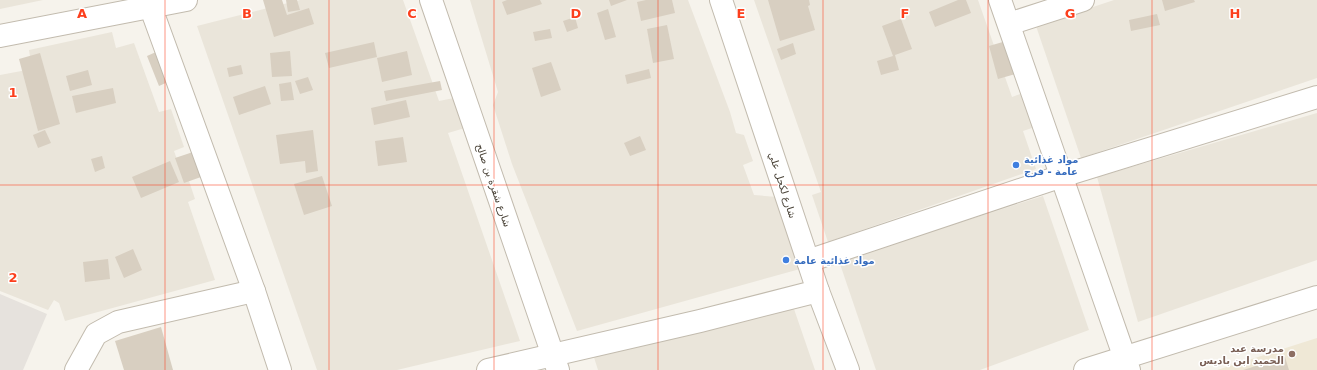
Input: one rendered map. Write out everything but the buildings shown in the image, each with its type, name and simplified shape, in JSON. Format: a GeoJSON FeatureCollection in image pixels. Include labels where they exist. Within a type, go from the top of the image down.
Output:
{"type":"FeatureCollection","features":[{"type":"Feature","properties":{"kind":"street"},"geometry":{"type":"LineString","coordinates":[[0,36],[149,4],[186,0]]}},
{"type":"Feature","properties":{"kind":"street","name":"شارع شقرة بن صالح"},"geometry":{"type":"LineString","coordinates":[[431,0],[555,362]]}},
{"type":"Feature","properties":{"kind":"street","name":"شارع لكحل علي"},"geometry":{"type":"LineString","coordinates":[[721,0],[818,291],[848,370]]}},
{"type":"Feature","properties":{"kind":"street"},"geometry":{"type":"LineString","coordinates":[[1000,0],[1126,364]]}},
{"type":"Feature","properties":{"kind":"street"},"geometry":{"type":"LineString","coordinates":[[1009,24],[1083,0]]}},
{"type":"Feature","properties":{"kind":"street"},"geometry":{"type":"LineString","coordinates":[[149,4],[254,292],[280,370]]}},
{"type":"Feature","properties":{"kind":"street"},"geometry":{"type":"LineString","coordinates":[[808,261],[1062,176],[1317,97]]}},
{"type":"Feature","properties":{"kind":"street"},"geometry":{"type":"LineString","coordinates":[[488,370],[555,362],[700,321],[818,291]]}},
{"type":"Feature","properties":{"kind":"street"},"geometry":{"type":"LineString","coordinates":[[76,370],[96,334],[118,322],[254,292]]}},
{"type":"Feature","properties":{"kind":"street"},"geometry":{"type":"LineString","coordinates":[[1085,370],[1126,364],[1317,297]]}},
{"type":"Feature","properties":{"kind":"shaded area"},"geometry":{"type":"Polygon","coordinates":[[[0,0],[43,0],[0,9],[0,0]]]}},
{"type":"Feature","properties":{"kind":"shaded area"},"geometry":{"type":"Polygon","coordinates":[[[300,0],[403,0],[439,101],[454,98],[465,128],[448,133],[520,341],[397,370],[317,370],[197,26],[300,0]]]}},
{"type":"Feature","properties":{"kind":"shaded area"},"geometry":{"type":"Polygon","coordinates":[[[470,0],[688,0],[730,112],[736,133],[744,135],[753,161],[743,165],[754,195],[777,197],[800,269],[577,331],[512,164],[493,105],[498,92],[470,0]]]}},
{"type":"Feature","properties":{"kind":"shaded area"},"geometry":{"type":"Polygon","coordinates":[[[754,0],[978,0],[1012,97],[1023,93],[1035,127],[1023,131],[1036,169],[828,242],[812,195],[821,192],[754,0]]]}},
{"type":"Feature","properties":{"kind":"shaded area"},"geometry":{"type":"Polygon","coordinates":[[[1114,0],[1317,0],[1317,78],[1081,158],[1036,26],[1114,0]]]}},
{"type":"Feature","properties":{"kind":"shaded area"},"geometry":{"type":"Polygon","coordinates":[[[112,32],[116,48],[134,43],[159,112],[171,109],[184,147],[174,151],[183,176],[187,175],[195,199],[188,202],[215,280],[65,321],[59,303],[54,300],[48,310],[0,291],[0,75],[32,69],[29,50],[112,32]]]}},
{"type":"Feature","properties":{"kind":"shaded area"},"geometry":{"type":"Polygon","coordinates":[[[1317,113],[1317,260],[1138,322],[1097,177],[1317,113]]]}},
{"type":"Feature","properties":{"kind":"shaded area"},"geometry":{"type":"Polygon","coordinates":[[[1043,196],[1089,330],[980,370],[876,370],[839,261],[1043,196]]]}},
{"type":"Feature","properties":{"kind":"shaded area"},"geometry":{"type":"Polygon","coordinates":[[[0,294],[47,314],[23,370],[0,370],[0,294]]]}},
{"type":"Feature","properties":{"kind":"shaded area"},"geometry":{"type":"Polygon","coordinates":[[[794,309],[815,370],[598,370],[592,351],[715,327],[794,309]]]}},
{"type":"Feature","properties":{"kind":"shaded area","name":"مدرسة عبد الحميد ابن باديس"},"geometry":{"type":"Polygon","coordinates":[[[1317,338],[1317,370],[1217,370],[1317,338]]]}},
{"type":"Feature","properties":{"kind":"place","name":"مواد غذائية عامة - فرج"},"geometry":{"type":"Point","coordinates":[1016,165]}},
{"type":"Feature","properties":{"kind":"place","name":"مواد غذائية عامة"},"geometry":{"type":"Point","coordinates":[786,260]}},
{"type":"Feature","properties":{"kind":"place","name":"مدرسة عبد الحميد ابن باديس"},"geometry":{"type":"Point","coordinates":[1292,354]}}]}
